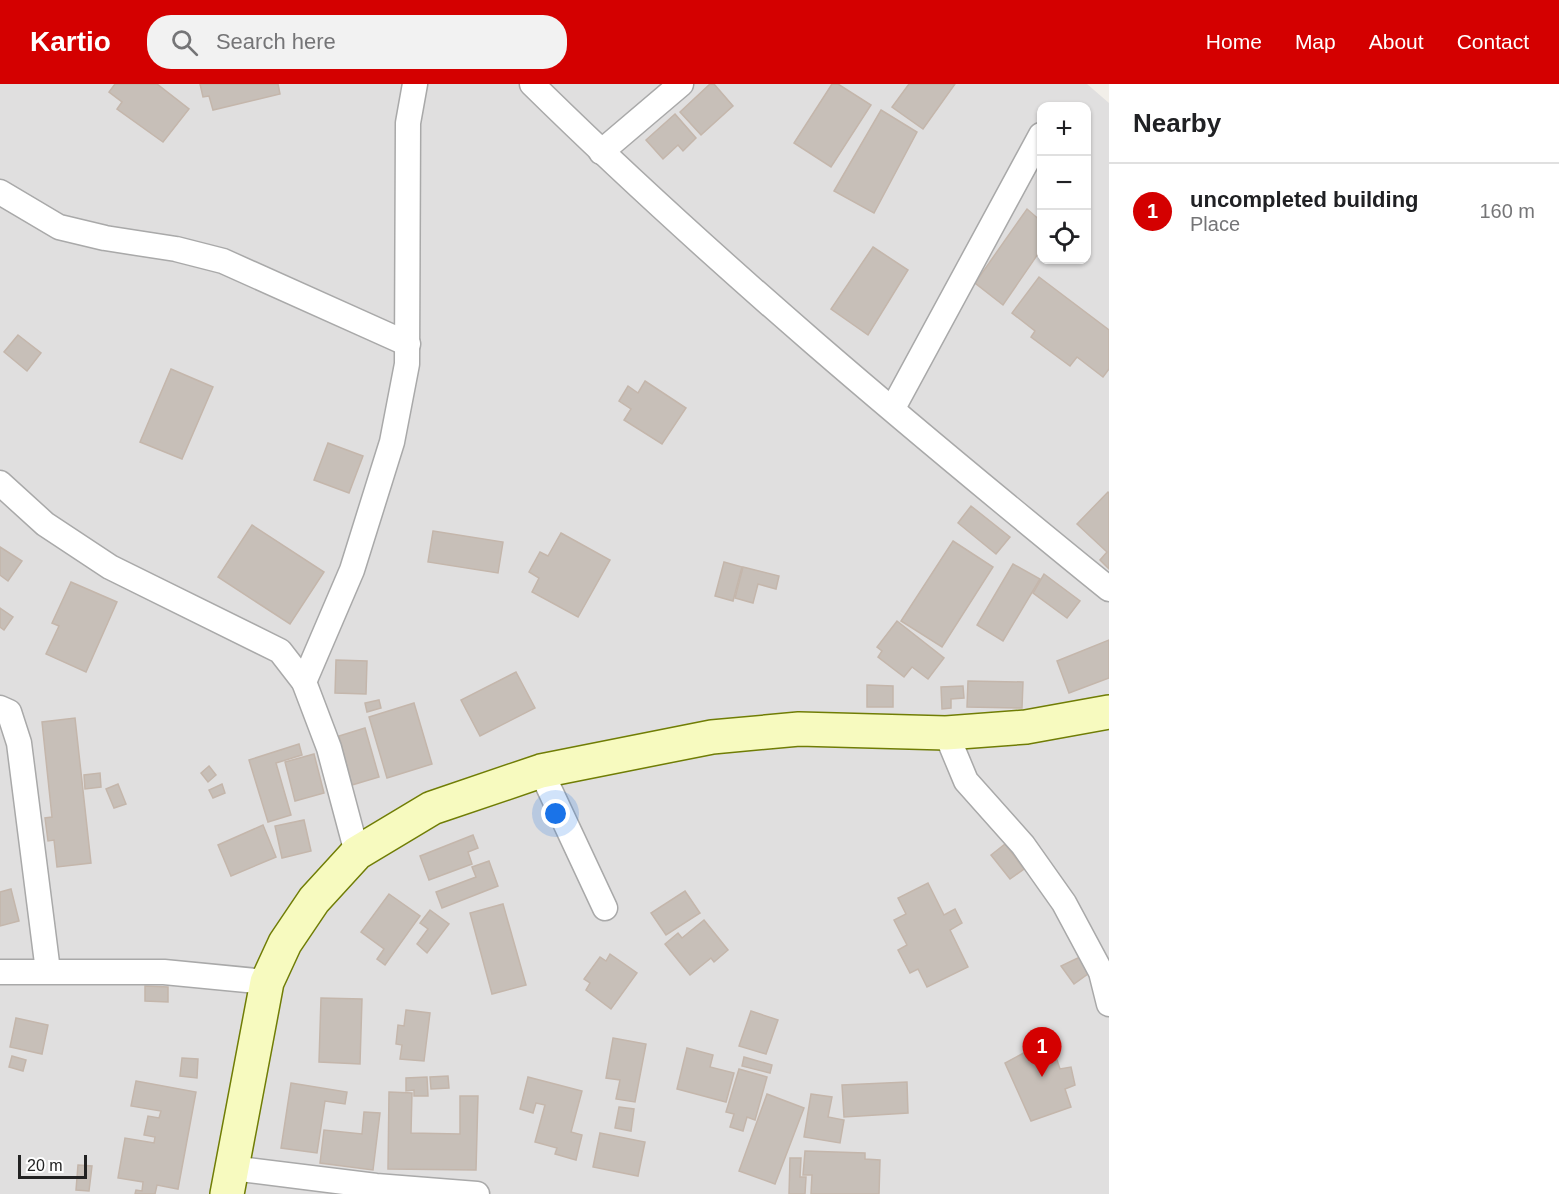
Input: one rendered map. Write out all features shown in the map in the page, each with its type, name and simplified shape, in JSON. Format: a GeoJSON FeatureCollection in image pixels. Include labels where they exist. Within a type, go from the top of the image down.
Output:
{"type":"FeatureCollection","features":[{"type":"Feature","properties":{"kind":"street"},"geometry":{"type":"LineString","coordinates":[[303,682],[352,570],[392,442],[407,364],[408,123],[415,84]]}},
{"type":"Feature","properties":{"kind":"street"},"geometry":{"type":"LineString","coordinates":[[532,84],[601,152],[762,297],[1109,589]]}},
{"type":"Feature","properties":{"kind":"street"},"geometry":{"type":"LineString","coordinates":[[601,152],[681,84]]}},
{"type":"Feature","properties":{"kind":"street"},"geometry":{"type":"LineString","coordinates":[[893,408],[1037,142]]}},
{"type":"Feature","properties":{"kind":"street"},"geometry":{"type":"LineString","coordinates":[[0,192],[59,227],[105,238],[176,249],[223,261],[408,344]]}},
{"type":"Feature","properties":{"kind":"street"},"geometry":{"type":"LineString","coordinates":[[0,483],[45,524],[110,567],[280,651],[303,682],[329,748],[357,853]]}},
{"type":"Feature","properties":{"kind":"street"},"geometry":{"type":"LineString","coordinates":[[0,708],[9,712],[19,743],[48,971]]}},
{"type":"Feature","properties":{"kind":"street"},"geometry":{"type":"LineString","coordinates":[[477,1194],[376,1186],[230,1181],[267,982],[285,943],[314,900],[357,853],[432,808],[542,771],[712,737],[799,729],[946,733],[1026,727],[1109,712]]}},
{"type":"Feature","properties":{"kind":"street"},"geometry":{"type":"LineString","coordinates":[[946,733],[966,781],[1023,846],[1064,903],[1101,972],[1109,1004]]}},
{"type":"Feature","properties":{"kind":"street"},"geometry":{"type":"LineString","coordinates":[[542,771],[605,908]]}},
{"type":"Feature","properties":{"kind":"street"},"geometry":{"type":"LineString","coordinates":[[0,972],[164,972],[267,982]]}},
{"type":"Feature","properties":{"kind":"shaded area"},"geometry":{"type":"Polygon","coordinates":[[[0,84],[1087,84],[1109,103],[1109,1194],[0,1194],[0,84]]]}},
{"type":"Feature","properties":{"kind":"building"},"geometry":{"type":"Polygon","coordinates":[[[115,84],[157,84],[189,109],[163,142],[117,109],[122,102],[109,92],[115,84]]]}},
{"type":"Feature","properties":{"kind":"building"},"geometry":{"type":"Polygon","coordinates":[[[200,84],[278,84],[280,94],[213,110],[209,96],[203,97],[200,84]]]}},
{"type":"Feature","properties":{"kind":"building"},"geometry":{"type":"Polygon","coordinates":[[[710,84],[714,84],[733,106],[701,135],[680,112],[710,84]]]}},
{"type":"Feature","properties":{"kind":"building"},"geometry":{"type":"Polygon","coordinates":[[[832,84],[838,84],[871,105],[831,167],[794,143],[832,84]]]}},
{"type":"Feature","properties":{"kind":"building"},"geometry":{"type":"Polygon","coordinates":[[[909,84],[955,84],[923,129],[892,107],[909,84]]]}},
{"type":"Feature","properties":{"kind":"building"},"geometry":{"type":"Polygon","coordinates":[[[881,110],[917,132],[874,213],[834,191],[881,110]]]}},
{"type":"Feature","properties":{"kind":"building"},"geometry":{"type":"Polygon","coordinates":[[[675,114],[696,138],[683,151],[678,145],[663,159],[646,140],[675,114]]]}},
{"type":"Feature","properties":{"kind":"building"},"geometry":{"type":"Polygon","coordinates":[[[1027,209],[1037,218],[1037,255],[1003,305],[975,283],[1027,209]]]}},
{"type":"Feature","properties":{"kind":"building"},"geometry":{"type":"Polygon","coordinates":[[[873,247],[908,270],[868,335],[831,309],[873,247]]]}},
{"type":"Feature","properties":{"kind":"building"},"geometry":{"type":"Polygon","coordinates":[[[1039,277],[1109,330],[1109,369],[1103,377],[1077,357],[1070,366],[1031,337],[1035,331],[1012,313],[1039,277]]]}},
{"type":"Feature","properties":{"kind":"building"},"geometry":{"type":"Polygon","coordinates":[[[18,335],[41,353],[27,371],[4,352],[18,335]]]}},
{"type":"Feature","properties":{"kind":"building"},"geometry":{"type":"Polygon","coordinates":[[[171,369],[213,387],[182,459],[140,442],[171,369]]]}},
{"type":"Feature","properties":{"kind":"building"},"geometry":{"type":"Polygon","coordinates":[[[645,381],[686,408],[662,444],[624,420],[631,409],[619,401],[628,386],[638,393],[645,381]]]}},
{"type":"Feature","properties":{"kind":"building"},"geometry":{"type":"Polygon","coordinates":[[[328,443],[363,456],[349,493],[314,480],[328,443]]]}},
{"type":"Feature","properties":{"kind":"building"},"geometry":{"type":"Polygon","coordinates":[[[1108,492],[1109,569],[1100,560],[1107,552],[1077,524],[1108,492]]]}},
{"type":"Feature","properties":{"kind":"building"},"geometry":{"type":"Polygon","coordinates":[[[971,506],[1010,537],[996,554],[958,523],[971,506]]]}},
{"type":"Feature","properties":{"kind":"building"},"geometry":{"type":"Polygon","coordinates":[[[252,525],[324,572],[290,624],[218,577],[252,525]]]}},
{"type":"Feature","properties":{"kind":"building"},"geometry":{"type":"Polygon","coordinates":[[[433,531],[503,542],[498,573],[428,562],[433,531]]]}},
{"type":"Feature","properties":{"kind":"building"},"geometry":{"type":"Polygon","coordinates":[[[561,533],[610,560],[578,617],[532,592],[539,578],[529,572],[540,552],[548,556],[561,533]]]}},
{"type":"Feature","properties":{"kind":"building"},"geometry":{"type":"Polygon","coordinates":[[[953,541],[993,567],[942,647],[901,621],[953,541]]]}},
{"type":"Feature","properties":{"kind":"building"},"geometry":{"type":"Polygon","coordinates":[[[0,547],[22,561],[8,581],[0,575],[0,547]]]}},
{"type":"Feature","properties":{"kind":"building"},"geometry":{"type":"Polygon","coordinates":[[[724,562],[742,567],[733,601],[715,596],[724,562]]]}},
{"type":"Feature","properties":{"kind":"building"},"geometry":{"type":"Polygon","coordinates":[[[1013,564],[1040,579],[1003,641],[977,625],[1013,564]]]}},
{"type":"Feature","properties":{"kind":"building"},"geometry":{"type":"Polygon","coordinates":[[[743,567],[779,576],[776,589],[758,584],[753,603],[735,598],[743,567]]]}},
{"type":"Feature","properties":{"kind":"building"},"geometry":{"type":"Polygon","coordinates":[[[1044,574],[1080,601],[1067,618],[1033,593],[1044,574]]]}},
{"type":"Feature","properties":{"kind":"building"},"geometry":{"type":"Polygon","coordinates":[[[71,582],[117,602],[86,672],[46,654],[59,626],[52,623],[71,582]]]}},
{"type":"Feature","properties":{"kind":"building"},"geometry":{"type":"Polygon","coordinates":[[[0,608],[13,617],[4,630],[0,627],[0,608]]]}},
{"type":"Feature","properties":{"kind":"building"},"geometry":{"type":"Polygon","coordinates":[[[897,621],[944,658],[928,679],[912,667],[904,677],[878,657],[882,651],[877,647],[897,621]]]}},
{"type":"Feature","properties":{"kind":"building"},"geometry":{"type":"Polygon","coordinates":[[[1109,640],[1109,678],[1069,693],[1057,661],[1109,640]]]}},
{"type":"Feature","properties":{"kind":"building"},"geometry":{"type":"Polygon","coordinates":[[[336,660],[367,661],[366,694],[335,693],[336,660]]]}},
{"type":"Feature","properties":{"kind":"building"},"geometry":{"type":"Polygon","coordinates":[[[516,672],[535,708],[480,736],[461,700],[516,672]]]}},
{"type":"Feature","properties":{"kind":"building"},"geometry":{"type":"Polygon","coordinates":[[[968,681],[1023,682],[1022,708],[967,707],[968,681]]]}},
{"type":"Feature","properties":{"kind":"building"},"geometry":{"type":"Polygon","coordinates":[[[867,685],[893,686],[893,707],[867,707],[867,685]]]}},
{"type":"Feature","properties":{"kind":"building"},"geometry":{"type":"Polygon","coordinates":[[[963,686],[964,698],[951,699],[951,708],[942,709],[941,687],[963,686]]]}},
{"type":"Feature","properties":{"kind":"building"},"geometry":{"type":"Polygon","coordinates":[[[379,700],[381,708],[367,712],[365,703],[379,700]]]}},
{"type":"Feature","properties":{"kind":"building"},"geometry":{"type":"Polygon","coordinates":[[[414,703],[432,764],[387,778],[369,717],[414,703]]]}},
{"type":"Feature","properties":{"kind":"building"},"geometry":{"type":"Polygon","coordinates":[[[75,718],[91,863],[57,867],[54,840],[48,841],[45,818],[52,817],[42,722],[75,718]]]}},
{"type":"Feature","properties":{"kind":"building"},"geometry":{"type":"Polygon","coordinates":[[[365,728],[379,777],[352,785],[339,736],[365,728]]]}},
{"type":"Feature","properties":{"kind":"building"},"geometry":{"type":"Polygon","coordinates":[[[299,744],[302,755],[276,763],[291,815],[268,822],[249,760],[299,744]]]}},
{"type":"Feature","properties":{"kind":"building"},"geometry":{"type":"Polygon","coordinates":[[[314,754],[324,793],[295,801],[285,762],[314,754]]]}},
{"type":"Feature","properties":{"kind":"building"},"geometry":{"type":"Polygon","coordinates":[[[209,766],[216,775],[208,782],[201,773],[209,766]]]}},
{"type":"Feature","properties":{"kind":"building"},"geometry":{"type":"Polygon","coordinates":[[[100,773],[101,787],[85,789],[84,775],[100,773]]]}},
{"type":"Feature","properties":{"kind":"building"},"geometry":{"type":"Polygon","coordinates":[[[118,784],[126,804],[114,808],[106,789],[118,784]]]}},
{"type":"Feature","properties":{"kind":"building"},"geometry":{"type":"Polygon","coordinates":[[[222,784],[225,793],[213,798],[209,790],[222,784]]]}},
{"type":"Feature","properties":{"kind":"building"},"geometry":{"type":"Polygon","coordinates":[[[304,820],[311,851],[282,858],[275,826],[304,820]]]}},
{"type":"Feature","properties":{"kind":"building"},"geometry":{"type":"Polygon","coordinates":[[[263,825],[276,857],[231,876],[218,845],[263,825]]]}},
{"type":"Feature","properties":{"kind":"building"},"geometry":{"type":"Polygon","coordinates":[[[473,835],[478,848],[468,852],[472,864],[429,880],[420,856],[473,835]]]}},
{"type":"Feature","properties":{"kind":"building"},"geometry":{"type":"Polygon","coordinates":[[[1005,844],[1024,869],[1010,879],[991,855],[1005,844]]]}},
{"type":"Feature","properties":{"kind":"building"},"geometry":{"type":"Polygon","coordinates":[[[489,861],[498,886],[442,908],[436,892],[476,877],[472,867],[489,861]]]}},
{"type":"Feature","properties":{"kind":"building"},"geometry":{"type":"Polygon","coordinates":[[[928,883],[944,915],[955,909],[962,923],[950,930],[968,967],[927,987],[918,969],[910,973],[898,950],[907,945],[894,920],[906,914],[898,898],[928,883]]]}},
{"type":"Feature","properties":{"kind":"building"},"geometry":{"type":"Polygon","coordinates":[[[11,889],[19,921],[0,926],[0,892],[11,889]]]}},
{"type":"Feature","properties":{"kind":"building"},"geometry":{"type":"Polygon","coordinates":[[[685,891],[700,913],[666,935],[651,913],[685,891]]]}},
{"type":"Feature","properties":{"kind":"building"},"geometry":{"type":"Polygon","coordinates":[[[389,894],[420,916],[385,965],[377,959],[384,949],[361,932],[389,894]]]}},
{"type":"Feature","properties":{"kind":"building"},"geometry":{"type":"Polygon","coordinates":[[[503,904],[526,985],[492,994],[470,913],[503,904]]]}},
{"type":"Feature","properties":{"kind":"building"},"geometry":{"type":"Polygon","coordinates":[[[430,910],[449,924],[427,953],[417,944],[428,929],[420,923],[430,910]]]}},
{"type":"Feature","properties":{"kind":"building"},"geometry":{"type":"Polygon","coordinates":[[[704,920],[728,950],[714,962],[711,958],[690,975],[665,944],[678,933],[682,938],[704,920]]]}},
{"type":"Feature","properties":{"kind":"building"},"geometry":{"type":"Polygon","coordinates":[[[610,954],[637,973],[611,1009],[586,990],[590,983],[584,979],[600,957],[606,961],[610,954]]]}},
{"type":"Feature","properties":{"kind":"building"},"geometry":{"type":"Polygon","coordinates":[[[1082,956],[1092,971],[1074,984],[1061,966],[1082,956]]]}},
{"type":"Feature","properties":{"kind":"building"},"geometry":{"type":"Polygon","coordinates":[[[145,986],[168,987],[168,1002],[145,1001],[145,986]]]}},
{"type":"Feature","properties":{"kind":"building"},"geometry":{"type":"Polygon","coordinates":[[[321,998],[362,999],[360,1064],[319,1062],[321,998]]]}},
{"type":"Feature","properties":{"kind":"building"},"geometry":{"type":"Polygon","coordinates":[[[406,1010],[430,1013],[424,1061],[400,1059],[402,1045],[396,1044],[398,1025],[404,1026],[406,1010]]]}},
{"type":"Feature","properties":{"kind":"building"},"geometry":{"type":"Polygon","coordinates":[[[751,1011],[778,1020],[766,1054],[739,1046],[751,1011]]]}},
{"type":"Feature","properties":{"kind":"building"},"geometry":{"type":"Polygon","coordinates":[[[16,1018],[48,1025],[42,1054],[10,1047],[16,1018]]]}},
{"type":"Feature","properties":{"kind":"building"},"geometry":{"type":"Polygon","coordinates":[[[613,1038],[646,1044],[635,1102],[616,1099],[620,1080],[606,1078],[613,1038]]]}},
{"type":"Feature","properties":{"kind":"building"},"geometry":{"type":"Polygon","coordinates":[[[687,1048],[713,1055],[710,1067],[734,1073],[726,1102],[677,1089],[687,1048]]]}},
{"type":"Feature","properties":{"kind":"building"},"geometry":{"type":"Polygon","coordinates":[[[1053,1048],[1060,1069],[1071,1067],[1075,1085],[1065,1089],[1071,1107],[1031,1121],[1005,1063],[1031,1049],[1036,1057],[1053,1048]]]}},
{"type":"Feature","properties":{"kind":"building"},"geometry":{"type":"Polygon","coordinates":[[[12,1056],[26,1060],[23,1071],[9,1067],[12,1056]]]}},
{"type":"Feature","properties":{"kind":"building"},"geometry":{"type":"Polygon","coordinates":[[[744,1057],[772,1065],[770,1073],[742,1066],[744,1057]]]}},
{"type":"Feature","properties":{"kind":"building"},"geometry":{"type":"Polygon","coordinates":[[[182,1058],[198,1059],[197,1078],[180,1076],[182,1058]]]}},
{"type":"Feature","properties":{"kind":"building"},"geometry":{"type":"Polygon","coordinates":[[[739,1069],[767,1077],[755,1120],[747,1117],[743,1131],[730,1127],[734,1114],[726,1112],[739,1069]]]}},
{"type":"Feature","properties":{"kind":"building"},"geometry":{"type":"Polygon","coordinates":[[[448,1076],[449,1088],[431,1089],[430,1077],[448,1076]]]}},
{"type":"Feature","properties":{"kind":"building"},"geometry":{"type":"Polygon","coordinates":[[[427,1077],[428,1096],[414,1096],[414,1090],[406,1091],[406,1078],[427,1077]]]}},
{"type":"Feature","properties":{"kind":"building"},"geometry":{"type":"Polygon","coordinates":[[[528,1077],[582,1091],[571,1132],[582,1135],[576,1160],[555,1154],[557,1148],[535,1142],[545,1105],[536,1103],[533,1113],[520,1109],[528,1077]]]}},
{"type":"Feature","properties":{"kind":"building"},"geometry":{"type":"Polygon","coordinates":[[[136,1081],[196,1092],[178,1189],[157,1185],[155,1194],[135,1194],[136,1190],[142,1191],[143,1182],[118,1178],[125,1138],[154,1143],[155,1137],[144,1135],[148,1116],[159,1118],[161,1111],[131,1106],[136,1081]]]}},
{"type":"Feature","properties":{"kind":"building"},"geometry":{"type":"Polygon","coordinates":[[[907,1082],[908,1113],[844,1117],[842,1085],[907,1082]]]}},
{"type":"Feature","properties":{"kind":"building"},"geometry":{"type":"Polygon","coordinates":[[[291,1083],[347,1092],[345,1104],[325,1101],[317,1153],[281,1148],[291,1083]]]}},
{"type":"Feature","properties":{"kind":"building"},"geometry":{"type":"Polygon","coordinates":[[[389,1092],[412,1093],[411,1133],[460,1134],[460,1096],[478,1096],[476,1170],[388,1169],[389,1092]]]}},
{"type":"Feature","properties":{"kind":"building"},"geometry":{"type":"Polygon","coordinates":[[[767,1094],[804,1108],[775,1184],[739,1171],[767,1094]]]}},
{"type":"Feature","properties":{"kind":"building"},"geometry":{"type":"Polygon","coordinates":[[[811,1094],[832,1097],[828,1117],[844,1120],[840,1143],[804,1137],[811,1094]]]}},
{"type":"Feature","properties":{"kind":"building"},"geometry":{"type":"Polygon","coordinates":[[[619,1107],[634,1109],[631,1131],[615,1128],[619,1107]]]}},
{"type":"Feature","properties":{"kind":"building"},"geometry":{"type":"Polygon","coordinates":[[[364,1112],[380,1113],[373,1170],[320,1163],[324,1130],[362,1134],[364,1112]]]}},
{"type":"Feature","properties":{"kind":"building"},"geometry":{"type":"Polygon","coordinates":[[[600,1133],[645,1142],[638,1176],[593,1167],[600,1133]]]}},
{"type":"Feature","properties":{"kind":"building"},"geometry":{"type":"Polygon","coordinates":[[[805,1151],[865,1153],[865,1159],[880,1160],[879,1194],[811,1194],[812,1175],[803,1175],[805,1151]]]}},
{"type":"Feature","properties":{"kind":"building"},"geometry":{"type":"Polygon","coordinates":[[[790,1158],[801,1158],[800,1177],[806,1177],[805,1194],[789,1194],[790,1158]]]}},
{"type":"Feature","properties":{"kind":"building"},"geometry":{"type":"Polygon","coordinates":[[[78,1165],[92,1166],[89,1191],[76,1190],[78,1165]]]}},
{"type":"Feature","properties":{"kind":"place","name":"uncompleted building"},"geometry":{"type":"Point","coordinates":[1042,1077]}}]}
